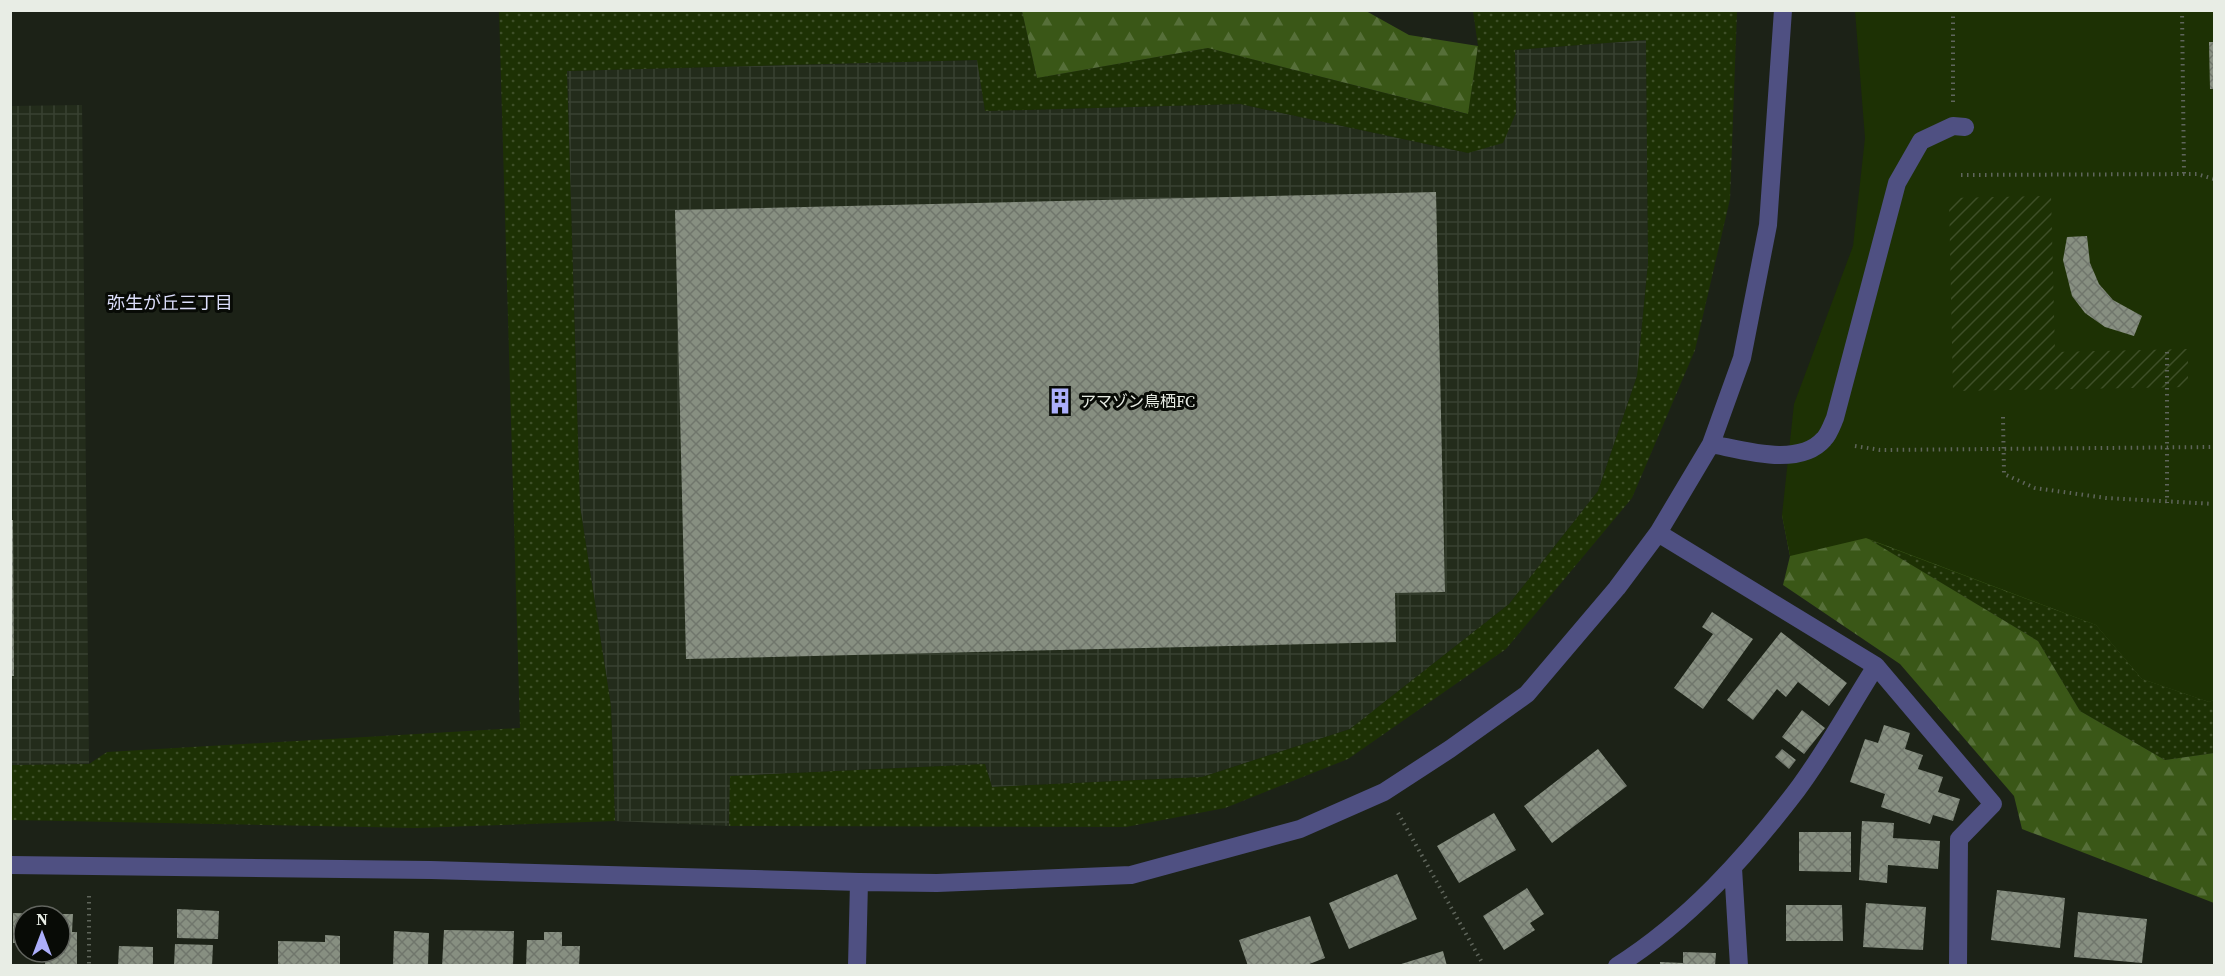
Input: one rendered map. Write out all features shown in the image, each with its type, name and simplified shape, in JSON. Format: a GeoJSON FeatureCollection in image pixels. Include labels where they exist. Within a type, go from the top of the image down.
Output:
{"type":"FeatureCollection","features":[{"type":"Feature","properties":{"kind":"street"},"geometry":{"type":"LineString","coordinates":[[10,865],[431,870],[859,882],[937,882],[1131,875],[1300,829],[1384,792],[1450,749],[1527,694],[1617,588],[1658,533],[1711,444],[1742,358],[1768,225],[1783,10]]}},
{"type":"Feature","properties":{"kind":"street"},"geometry":{"type":"LineString","coordinates":[[1711,444],[1768,455],[1796,455],[1824,440],[1835,418],[1897,183],[1921,141],[1959,127]]}},
{"type":"Feature","properties":{"kind":"street"},"geometry":{"type":"LineString","coordinates":[[1658,533],[1876,666],[1993,804],[1959,838],[1958,966]]}},
{"type":"Feature","properties":{"kind":"street"},"geometry":{"type":"LineString","coordinates":[[1617,966],[1655,941],[1733,868],[1797,789],[1876,666]]}},
{"type":"Feature","properties":{"kind":"street"},"geometry":{"type":"LineString","coordinates":[[1733,868],[1739,966]]}},
{"type":"Feature","properties":{"kind":"street"},"geometry":{"type":"LineString","coordinates":[[857,966],[859,882]]}},
{"type":"Feature","properties":{"kind":"path"},"geometry":{"type":"LineString","coordinates":[[1953,10],[1959,127]]}},
{"type":"Feature","properties":{"kind":"path"},"geometry":{"type":"LineString","coordinates":[[2182,10],[2184,174]]}},
{"type":"Feature","properties":{"kind":"path"},"geometry":{"type":"LineString","coordinates":[[1961,175],[2197,174],[2214,179]]}},
{"type":"Feature","properties":{"kind":"path"},"geometry":{"type":"LineString","coordinates":[[2167,352],[2167,503]]}},
{"type":"Feature","properties":{"kind":"path"},"geometry":{"type":"LineString","coordinates":[[2004,417],[2004,474],[2035,488],[2167,503],[2214,504]]}},
{"type":"Feature","properties":{"kind":"path"},"geometry":{"type":"LineString","coordinates":[[1854,446],[1880,450],[2214,447]]}},
{"type":"Feature","properties":{"kind":"path"},"geometry":{"type":"LineString","coordinates":[[1398,812],[1484,966]]}},
{"type":"Feature","properties":{"kind":"path"},"geometry":{"type":"LineString","coordinates":[[89,896],[89,966]]}},
{"type":"Feature","properties":{"kind":"shaded area"},"geometry":{"type":"Polygon","coordinates":[[[1646,40],[1648,263],[1637,376],[1598,491],[1509,604],[1350,729],[1202,777],[992,787],[985,764],[731,776],[729,826],[615,821],[611,706],[580,506],[567,71],[978,60],[985,111],[1240,104],[1468,153],[1516,113],[1515,50],[1646,40]]]}},
{"type":"Feature","properties":{"kind":"shaded area"},"geometry":{"type":"Polygon","coordinates":[[[82,105],[89,764],[11,765],[10,106],[82,105]]]}},
{"type":"Feature","properties":{"kind":"green space"},"geometry":{"type":"Polygon","coordinates":[[[499,11],[1022,11],[1037,78],[1208,48],[1467,114],[1478,46],[1473,11],[1737,11],[1730,199],[1695,350],[1632,498],[1506,649],[1348,759],[1225,808],[1126,827],[729,826],[730,776],[985,764],[992,787],[1202,777],[1350,729],[1509,604],[1598,491],[1637,376],[1648,263],[1646,40],[1515,50],[1516,113],[1503,143],[1468,153],[1240,104],[985,111],[977,60],[567,71],[580,506],[611,706],[615,821],[416,828],[11,820],[11,765],[89,764],[107,752],[520,728],[499,11]]]}},
{"type":"Feature","properties":{"kind":"green space"},"geometry":{"type":"Polygon","coordinates":[[[1022,11],[1366,11],[1409,35],[1478,46],[1468,114],[1208,48],[1037,78],[1022,11]]]}},
{"type":"Feature","properties":{"kind":"green space"},"geometry":{"type":"Polygon","coordinates":[[[1855,11],[2214,11],[2214,700],[2209,702],[2142,679],[2096,625],[1866,538],[1790,556],[1782,515],[1794,404],[1853,246],[1865,138],[1855,11]]]}},
{"type":"Feature","properties":{"kind":"green space"},"geometry":{"type":"Polygon","coordinates":[[[2051,196],[2055,352],[2188,349],[2188,387],[1953,391],[1949,198],[2051,196]]]}},
{"type":"Feature","properties":{"kind":"green space"},"geometry":{"type":"Polygon","coordinates":[[[1884,422],[2214,700],[2209,702],[2142,679],[2096,625],[1870,540],[2038,641],[2080,711],[2165,760],[2214,753],[2214,903],[2022,829],[2014,796],[1900,664],[1783,585],[1790,556],[1782,515],[1846,479],[1884,422]]]}},
{"type":"Feature","properties":{"kind":"green space"},"geometry":{"type":"Polygon","coordinates":[[[1866,538],[2096,625],[2142,679],[2209,702],[2214,700],[2214,753],[2165,760],[2080,711],[2038,641],[1866,538]]]}},
{"type":"Feature","properties":{"kind":"building"},"geometry":{"type":"Polygon","coordinates":[[[2209,42],[2214,42],[2214,89],[2210,89],[2209,42]]]}},
{"type":"Feature","properties":{"kind":"building","name":"アマゾン鳥栖FC"},"geometry":{"type":"Polygon","coordinates":[[[1436,192],[1445,592],[1395,593],[1396,642],[686,659],[675,210],[1436,192]]]}},
{"type":"Feature","properties":{"kind":"building"},"geometry":{"type":"Polygon","coordinates":[[[2087,236],[2090,263],[2099,284],[2113,300],[2142,316],[2134,336],[2105,327],[2085,313],[2072,296],[2063,260],[2067,237],[2087,236]]]}},
{"type":"Feature","properties":{"kind":"building"},"geometry":{"type":"Polygon","coordinates":[[[10,520],[13,520],[14,676],[10,676],[10,520]]]}},
{"type":"Feature","properties":{"kind":"building"},"geometry":{"type":"Polygon","coordinates":[[[1712,612],[1753,639],[1703,709],[1674,688],[1713,634],[1702,627],[1712,612]]]}},
{"type":"Feature","properties":{"kind":"building"},"geometry":{"type":"Polygon","coordinates":[[[1781,632],[1847,683],[1829,706],[1798,682],[1786,697],[1777,689],[1753,720],[1727,700],[1781,632]]]}},
{"type":"Feature","properties":{"kind":"building"},"geometry":{"type":"Polygon","coordinates":[[[1802,710],[1825,728],[1804,754],[1782,737],[1802,710]]]}},
{"type":"Feature","properties":{"kind":"building"},"geometry":{"type":"Polygon","coordinates":[[[1884,725],[1910,733],[1905,749],[1923,755],[1918,769],[1943,777],[1938,792],[1960,799],[1953,821],[1933,815],[1930,824],[1881,807],[1885,794],[1850,782],[1865,739],[1878,743],[1884,725]]]}},
{"type":"Feature","properties":{"kind":"building"},"geometry":{"type":"Polygon","coordinates":[[[1598,749],[1627,786],[1552,843],[1524,806],[1598,749]]]}},
{"type":"Feature","properties":{"kind":"building"},"geometry":{"type":"Polygon","coordinates":[[[1782,749],[1796,760],[1789,769],[1775,757],[1782,749]]]}},
{"type":"Feature","properties":{"kind":"building"},"geometry":{"type":"Polygon","coordinates":[[[1494,813],[1516,850],[1459,883],[1437,846],[1494,813]]]}},
{"type":"Feature","properties":{"kind":"building"},"geometry":{"type":"Polygon","coordinates":[[[1862,821],[1894,823],[1893,838],[1940,841],[1938,869],[1888,865],[1887,883],[1859,880],[1862,821]]]}},
{"type":"Feature","properties":{"kind":"building"},"geometry":{"type":"Polygon","coordinates":[[[1799,832],[1851,832],[1851,872],[1799,871],[1799,832]]]}},
{"type":"Feature","properties":{"kind":"building"},"geometry":{"type":"Polygon","coordinates":[[[1397,874],[1417,919],[1349,949],[1329,903],[1397,874]]]}},
{"type":"Feature","properties":{"kind":"building"},"geometry":{"type":"Polygon","coordinates":[[[1527,888],[1544,914],[1530,923],[1535,930],[1504,950],[1483,916],[1527,888]]]}},
{"type":"Feature","properties":{"kind":"building"},"geometry":{"type":"Polygon","coordinates":[[[1997,890],[2065,898],[2060,948],[1991,940],[1997,890]]]}},
{"type":"Feature","properties":{"kind":"building"},"geometry":{"type":"Polygon","coordinates":[[[1866,903],[1926,907],[1923,950],[1863,947],[1866,903]]]}},
{"type":"Feature","properties":{"kind":"building"},"geometry":{"type":"Polygon","coordinates":[[[1786,905],[1842,905],[1843,941],[1786,941],[1786,905]]]}},
{"type":"Feature","properties":{"kind":"building"},"geometry":{"type":"Polygon","coordinates":[[[177,909],[219,911],[218,939],[177,938],[177,909]]]}},
{"type":"Feature","properties":{"kind":"building"},"geometry":{"type":"Polygon","coordinates":[[[2078,912],[2147,919],[2142,963],[2074,957],[2078,912]]]}},
{"type":"Feature","properties":{"kind":"building"},"geometry":{"type":"Polygon","coordinates":[[[1310,916],[1325,958],[1304,966],[1248,966],[1239,940],[1310,916]]]}},
{"type":"Feature","properties":{"kind":"building"},"geometry":{"type":"Polygon","coordinates":[[[444,930],[514,931],[513,966],[442,966],[444,930]]]}},
{"type":"Feature","properties":{"kind":"building"},"geometry":{"type":"Polygon","coordinates":[[[394,931],[429,933],[428,966],[393,966],[394,931]]]}},
{"type":"Feature","properties":{"kind":"building"},"geometry":{"type":"Polygon","coordinates":[[[72,932],[77,932],[77,966],[45,966],[45,964],[72,964],[72,932]]]}},
{"type":"Feature","properties":{"kind":"building"},"geometry":{"type":"Polygon","coordinates":[[[544,932],[562,932],[562,946],[580,946],[579,966],[526,966],[527,940],[544,940],[544,932]]]}},
{"type":"Feature","properties":{"kind":"building"},"geometry":{"type":"Polygon","coordinates":[[[325,935],[340,936],[340,966],[278,966],[278,941],[325,942],[325,935]]]}},
{"type":"Feature","properties":{"kind":"building"},"geometry":{"type":"Polygon","coordinates":[[[175,944],[213,945],[212,966],[174,966],[175,944]]]}},
{"type":"Feature","properties":{"kind":"building"},"geometry":{"type":"Polygon","coordinates":[[[119,946],[153,947],[153,966],[118,966],[119,946]]]}},
{"type":"Feature","properties":{"kind":"building"},"geometry":{"type":"Polygon","coordinates":[[[1443,951],[1447,966],[1398,966],[1398,965],[1443,951]]]}},
{"type":"Feature","properties":{"kind":"building"},"geometry":{"type":"Polygon","coordinates":[[[1683,952],[1716,953],[1715,966],[1660,966],[1660,962],[1683,963],[1683,952]]]}},
{"type":"Feature","properties":{"kind":"place","name":"アマゾン鳥栖FC"},"geometry":{"type":"Point","coordinates":[1060,401]}},
{"type":"Feature","properties":{"kind":"district","name":"弥生が丘三丁目"},"geometry":{"type":"Point","coordinates":[170,302]}}]}
